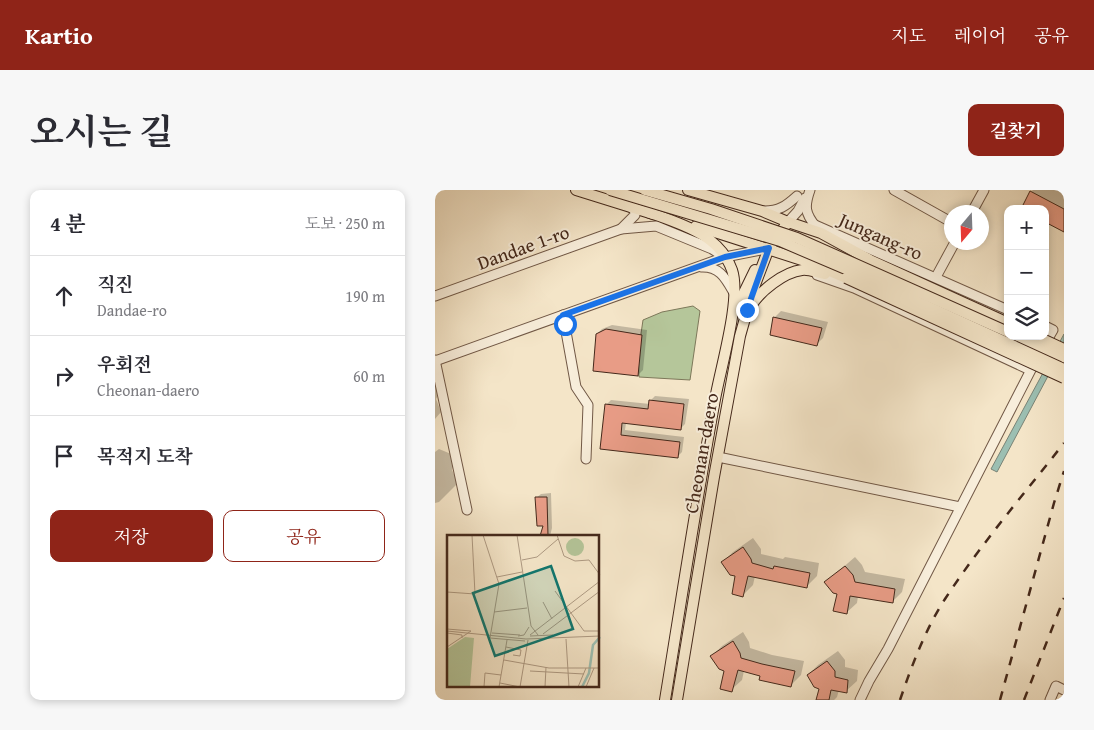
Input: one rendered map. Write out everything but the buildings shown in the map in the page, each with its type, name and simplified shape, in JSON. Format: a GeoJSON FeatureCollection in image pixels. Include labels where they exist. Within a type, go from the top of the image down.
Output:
{"type":"FeatureCollection","features":[{"type":"Feature","properties":{"kind":"main road"},"geometry":{"type":"LineString","coordinates":[[576,190],[769,248],[808,262],[1064,378]]}},
{"type":"Feature","properties":{"kind":"main road"},"geometry":{"type":"LineString","coordinates":[[609,190],[780,241],[855,273],[1064,369]]}},
{"type":"Feature","properties":{"kind":"main road"},"geometry":{"type":"LineString","coordinates":[[645,190],[711,209],[797,238],[896,280],[1004,330]]}},
{"type":"Feature","properties":{"kind":"main road"},"geometry":{"type":"LineString","coordinates":[[688,190],[762,211],[821,233],[870,260],[1004,321]]}},
{"type":"Feature","properties":{"kind":"main road"},"geometry":{"type":"LineString","coordinates":[[648,212],[692,229],[708,238],[725,257],[732,270],[735,286],[732,320]]}},
{"type":"Feature","properties":{"kind":"main road","name":"Cheonan-daero"},"geometry":{"type":"LineString","coordinates":[[677,700],[740,336],[769,248],[788,222]]}},
{"type":"Feature","properties":{"kind":"main road"},"geometry":{"type":"LineString","coordinates":[[732,320],[753,272],[769,248]]}},
{"type":"Feature","properties":{"kind":"main road"},"geometry":{"type":"LineString","coordinates":[[747,310],[767,287],[780,279],[803,270],[846,278]]}},
{"type":"Feature","properties":{"kind":"main road","name":"Cheonan-daero"},"geometry":{"type":"LineString","coordinates":[[665,700],[714,402],[732,320]]}},
{"type":"Feature","properties":{"kind":"main road"},"geometry":{"type":"LineString","coordinates":[[1027,340],[1064,357]]}},
{"type":"Feature","properties":{"kind":"main road"},"geometry":{"type":"LineString","coordinates":[[1045,340],[1064,349]]}},
{"type":"Feature","properties":{"kind":"street"},"geometry":{"type":"LineString","coordinates":[[788,222],[798,212],[810,190]]}},
{"type":"Feature","properties":{"kind":"street"},"geometry":{"type":"LineString","coordinates":[[810,190],[805,204],[809,218],[821,233]]}},
{"type":"Feature","properties":{"kind":"street"},"geometry":{"type":"LineString","coordinates":[[895,190],[944,218]]}},
{"type":"Feature","properties":{"kind":"street"},"geometry":{"type":"LineString","coordinates":[[976,205],[984,190]]}},
{"type":"Feature","properties":{"kind":"street"},"geometry":{"type":"LineString","coordinates":[[762,211],[775,211],[784,208],[798,193]]}},
{"type":"Feature","properties":{"kind":"street"},"geometry":{"type":"LineString","coordinates":[[788,222],[790,208],[798,193]]}},
{"type":"Feature","properties":{"kind":"street"},"geometry":{"type":"LineString","coordinates":[[621,230],[635,215],[635,211],[631,207]]}},
{"type":"Feature","properties":{"kind":"street","name":"Jungang-ro"},"geometry":{"type":"LineString","coordinates":[[813,224],[1004,308]]}},
{"type":"Feature","properties":{"kind":"street","name":"Dandae 1-ro"},"geometry":{"type":"LineString","coordinates":[[435,296],[621,230],[656,226],[712,249],[725,257]]}},
{"type":"Feature","properties":{"kind":"street"},"geometry":{"type":"LineString","coordinates":[[467,510],[435,361],[725,257],[769,248]]}},
{"type":"Feature","properties":{"kind":"street","name":"Jungang-ro"},"geometry":{"type":"LineString","coordinates":[[936,277],[951,250]]}},
{"type":"Feature","properties":{"kind":"street"},"geometry":{"type":"LineString","coordinates":[[698,267],[709,266],[719,270],[734,293]]}},
{"type":"Feature","properties":{"kind":"street"},"geometry":{"type":"LineString","coordinates":[[803,270],[854,288],[1030,370]]}},
{"type":"Feature","properties":{"kind":"street"},"geometry":{"type":"LineString","coordinates":[[563,315],[576,387],[588,405],[586,460]]}},
{"type":"Feature","properties":{"kind":"street"},"geometry":{"type":"LineString","coordinates":[[1030,370],[1035,340]]}},
{"type":"Feature","properties":{"kind":"street"},"geometry":{"type":"LineString","coordinates":[[860,700],[888,649],[1044,340]]}},
{"type":"Feature","properties":{"kind":"street"},"geometry":{"type":"LineString","coordinates":[[1009,360],[1026,357],[1032,348]]}},
{"type":"Feature","properties":{"kind":"street"},"geometry":{"type":"LineString","coordinates":[[718,457],[960,507]]}},
{"type":"Feature","properties":{"kind":"street"},"geometry":{"type":"LineString","coordinates":[[1050,700],[1060,688]]}},
{"type":"Feature","properties":{"kind":"shaded area"},"geometry":{"type":"Polygon","coordinates":[[[693,306],[700,311],[690,380],[639,377],[638,354],[643,320],[662,312],[693,306]]]}},
{"type":"Feature","properties":{"kind":"shaded area"},"geometry":{"type":"Polygon","coordinates":[[[1064,334],[1064,346],[997,472],[991,469],[1064,334]]]}},
{"type":"Feature","properties":{"kind":"railway"},"geometry":{"type":"LineString","coordinates":[[900,700],[919,648],[945,599],[988,539],[1064,443]]}},
{"type":"Feature","properties":{"kind":"railway"},"geometry":{"type":"LineString","coordinates":[[1000,700],[1064,471]]}},
{"type":"Feature","properties":{"kind":"railway"},"geometry":{"type":"LineString","coordinates":[[1024,700],[1064,598]]}},
{"type":"Feature","properties":{"kind":"route"},"geometry":{"type":"LineString","coordinates":[[565,324],[563,315],[725,257],[769,248],[747,310]]}}]}
